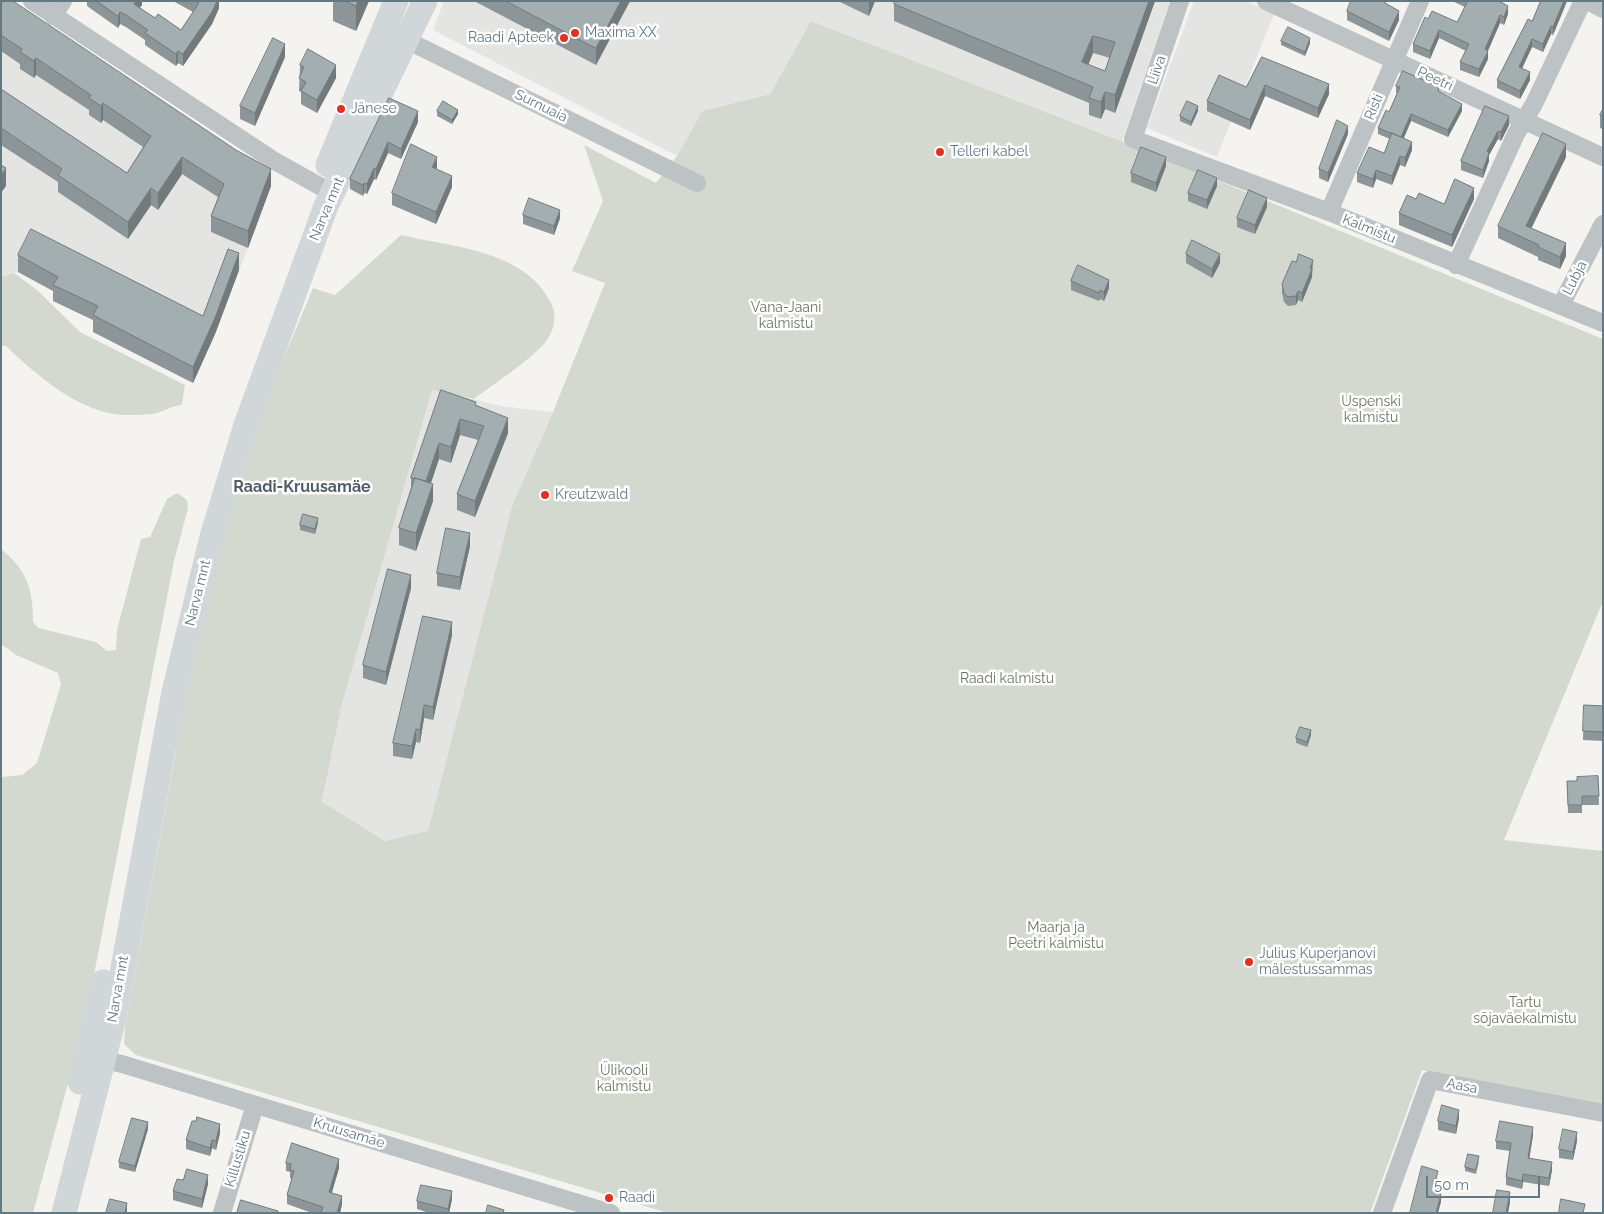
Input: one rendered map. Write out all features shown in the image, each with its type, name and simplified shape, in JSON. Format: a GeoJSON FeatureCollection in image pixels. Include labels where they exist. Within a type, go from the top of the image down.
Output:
{"type":"FeatureCollection","features":[{"type":"Feature","properties":{"kind":"main road","name":"Narva mnt"},"geometry":{"type":"LineString","coordinates":[[64,1213],[95,1058],[174,692],[212,537],[246,425],[326,189],[396,1]]}},
{"type":"Feature","properties":{"kind":"main road","name":"Narva mnt"},"geometry":{"type":"LineString","coordinates":[[326,189],[407,40],[425,1]]}},
{"type":"Feature","properties":{"kind":"main road","name":"Narva mnt"},"geometry":{"type":"LineString","coordinates":[[46,1213],[95,1058]]}},
{"type":"Feature","properties":{"kind":"street"},"geometry":{"type":"LineString","coordinates":[[32,1],[273,160],[326,189]]}},
{"type":"Feature","properties":{"kind":"street"},"geometry":{"type":"LineString","coordinates":[[53,16],[64,1]]}},
{"type":"Feature","properties":{"kind":"street","name":"Liiva"},"geometry":{"type":"LineString","coordinates":[[1133,139],[1180,1]]}},
{"type":"Feature","properties":{"kind":"street","name":"Peetri"},"geometry":{"type":"LineString","coordinates":[[1266,1],[1603,157]]}},
{"type":"Feature","properties":{"kind":"street","name":"Risti"},"geometry":{"type":"LineString","coordinates":[[1329,212],[1420,1]]}},
{"type":"Feature","properties":{"kind":"street"},"geometry":{"type":"LineString","coordinates":[[1456,265],[1583,1]]}},
{"type":"Feature","properties":{"kind":"street"},"geometry":{"type":"LineString","coordinates":[[1588,1],[1603,9]]}},
{"type":"Feature","properties":{"kind":"street","name":"Surnuaia"},"geometry":{"type":"LineString","coordinates":[[384,30],[697,183]]}},
{"type":"Feature","properties":{"kind":"street","name":"Kalmistu"},"geometry":{"type":"LineString","coordinates":[[1133,139],[1329,212],[1603,323]]}},
{"type":"Feature","properties":{"kind":"street","name":"Lubja"},"geometry":{"type":"LineString","coordinates":[[1561,305],[1603,224]]}},
{"type":"Feature","properties":{"kind":"street","name":"Kruusamäe"},"geometry":{"type":"LineString","coordinates":[[95,1058],[611,1213]]}},
{"type":"Feature","properties":{"kind":"street","name":"Aasa"},"geometry":{"type":"LineString","coordinates":[[1382,1213],[1430,1080],[1603,1113]]}},
{"type":"Feature","properties":{"kind":"street","name":"Killustiku"},"geometry":{"type":"LineString","coordinates":[[222,1213],[255,1105]]}},
{"type":"Feature","properties":{"kind":"shaded area"},"geometry":{"type":"Polygon","coordinates":[[[444,1],[1170,1],[1122,141],[811,21],[770,94],[702,111],[677,156],[433,30],[444,1]]]}},
{"type":"Feature","properties":{"kind":"shaded area"},"geometry":{"type":"Polygon","coordinates":[[[1194,1],[1246,1],[1274,14],[1217,157],[1147,128],[1194,1]]]}},
{"type":"Feature","properties":{"kind":"shaded area"},"geometry":{"type":"Polygon","coordinates":[[[1,11],[236,167],[271,186],[218,327],[193,383],[93,332],[97,322],[53,301],[57,293],[18,272],[1,277],[1,11]]]}},
{"type":"Feature","properties":{"kind":"shaded area"},"geometry":{"type":"Polygon","coordinates":[[[432,390],[507,407],[553,412],[512,506],[428,832],[385,841],[322,803],[341,708],[432,390]]]}},
{"type":"Feature","properties":{"kind":"green space","name":"Raadi kalmistu"},"geometry":{"type":"Polygon","coordinates":[[[811,21],[1129,144],[1603,339],[1603,601],[1504,840],[1603,851],[1603,1105],[1422,1070],[1370,1213],[668,1213],[136,1055],[124,1044],[125,1026],[176,752],[178,728],[203,606],[268,396],[313,288],[335,295],[401,235],[464,248],[506,261],[524,272],[539,285],[551,303],[554,314],[554,325],[543,345],[519,366],[474,399],[432,390],[341,708],[322,802],[385,841],[428,831],[512,506],[553,412],[605,283],[572,271],[603,201],[584,145],[656,183],[677,156],[702,111],[770,94],[811,21]]]}},
{"type":"Feature","properties":{"kind":"green space"},"geometry":{"type":"Polygon","coordinates":[[[14,273],[37,290],[80,332],[185,385],[182,405],[157,413],[142,415],[109,413],[93,408],[77,401],[46,381],[6,346],[1,346],[1,277],[14,273]]]}},
{"type":"Feature","properties":{"kind":"green space"},"geometry":{"type":"Polygon","coordinates":[[[177,493],[187,500],[188,508],[174,561],[86,1016],[33,1213],[1,1213],[1,777],[22,775],[37,763],[61,684],[58,673],[16,655],[1,644],[1,549],[17,565],[27,581],[32,599],[33,621],[38,628],[96,642],[107,651],[116,650],[117,630],[141,539],[150,537],[167,499],[177,493]]]}},
{"type":"Feature","properties":{"kind":"building"},"geometry":{"type":"Polygon","coordinates":[[[1,1],[13,1],[236,150],[271,169],[248,231],[211,216],[224,184],[182,157],[158,193],[151,188],[128,222],[58,175],[62,169],[1,128],[1,89],[127,173],[151,136],[103,103],[101,106],[89,98],[91,95],[36,58],[34,61],[20,52],[22,49],[1,35],[1,1]]]}},
{"type":"Feature","properties":{"kind":"building"},"geometry":{"type":"Polygon","coordinates":[[[97,1],[136,1],[134,4],[155,18],[158,14],[181,30],[199,3],[196,1],[217,1],[212,12],[183,54],[178,51],[176,54],[145,33],[148,30],[126,15],[120,12],[118,16],[97,1]]]}},
{"type":"Feature","properties":{"kind":"building"},"geometry":{"type":"Polygon","coordinates":[[[346,1],[358,1],[356,6],[346,1]]]}},
{"type":"Feature","properties":{"kind":"building"},"geometry":{"type":"Polygon","coordinates":[[[506,1],[621,1],[596,48],[506,1]]]}},
{"type":"Feature","properties":{"kind":"building"},"geometry":{"type":"Polygon","coordinates":[[[895,1],[1149,1],[1115,95],[1105,92],[1101,102],[1089,98],[1093,87],[894,4],[895,1]],[[1093,36],[1082,62],[1105,71],[1115,42],[1093,36]]]}},
{"type":"Feature","properties":{"kind":"building"},"geometry":{"type":"Polygon","coordinates":[[[1351,1],[1385,1],[1385,3],[1399,11],[1389,32],[1347,11],[1351,1]]]}},
{"type":"Feature","properties":{"kind":"building"},"geometry":{"type":"Polygon","coordinates":[[[1468,1],[1499,1],[1508,6],[1504,17],[1500,15],[1485,49],[1488,51],[1479,69],[1460,62],[1469,44],[1439,30],[1430,51],[1413,44],[1425,17],[1428,19],[1432,11],[1457,22],[1468,1]]]}},
{"type":"Feature","properties":{"kind":"building"},"geometry":{"type":"Polygon","coordinates":[[[1541,1],[1564,1],[1553,27],[1551,26],[1543,44],[1532,39],[1519,67],[1530,72],[1520,91],[1497,80],[1528,19],[1532,21],[1541,1]]]}},
{"type":"Feature","properties":{"kind":"building"},"geometry":{"type":"Polygon","coordinates":[[[1288,27],[1310,38],[1305,52],[1281,41],[1288,27]]]}},
{"type":"Feature","properties":{"kind":"building"},"geometry":{"type":"Polygon","coordinates":[[[273,38],[285,44],[255,113],[240,106],[273,38]]]}},
{"type":"Feature","properties":{"kind":"building"},"geometry":{"type":"Polygon","coordinates":[[[308,49],[336,65],[317,100],[301,91],[306,82],[299,78],[304,67],[300,65],[308,49]]]}},
{"type":"Feature","properties":{"kind":"building"},"geometry":{"type":"Polygon","coordinates":[[[1262,57],[1329,84],[1318,108],[1265,85],[1250,120],[1207,101],[1219,75],[1246,87],[1262,57]]]}},
{"type":"Feature","properties":{"kind":"building"},"geometry":{"type":"Polygon","coordinates":[[[1403,71],[1439,87],[1438,91],[1462,104],[1448,130],[1411,114],[1401,137],[1378,128],[1386,110],[1389,112],[1400,87],[1396,86],[1403,71]]]}},
{"type":"Feature","properties":{"kind":"building"},"geometry":{"type":"Polygon","coordinates":[[[389,98],[418,111],[401,149],[388,142],[376,169],[374,168],[367,184],[364,183],[363,185],[350,179],[389,98]]]}},
{"type":"Feature","properties":{"kind":"building"},"geometry":{"type":"Polygon","coordinates":[[[443,101],[458,110],[452,120],[437,111],[443,101]]]}},
{"type":"Feature","properties":{"kind":"building"},"geometry":{"type":"Polygon","coordinates":[[[1187,101],[1198,106],[1191,122],[1180,116],[1187,101]]]}},
{"type":"Feature","properties":{"kind":"building"},"geometry":{"type":"Polygon","coordinates":[[[1485,106],[1509,116],[1501,132],[1498,131],[1487,151],[1489,153],[1483,170],[1461,161],[1485,106]]]}},
{"type":"Feature","properties":{"kind":"building"},"geometry":{"type":"Polygon","coordinates":[[[1337,120],[1348,126],[1328,173],[1319,169],[1337,120]]]}},
{"type":"Feature","properties":{"kind":"building"},"geometry":{"type":"Polygon","coordinates":[[[1392,133],[1412,142],[1405,158],[1400,156],[1392,176],[1376,170],[1373,179],[1357,173],[1369,147],[1384,153],[1392,133]]]}},
{"type":"Feature","properties":{"kind":"building"},"geometry":{"type":"Polygon","coordinates":[[[1543,133],[1566,144],[1526,226],[1566,243],[1560,257],[1498,226],[1543,133]]]}},
{"type":"Feature","properties":{"kind":"building"},"geometry":{"type":"Polygon","coordinates":[[[411,144],[437,157],[432,167],[452,176],[436,212],[392,193],[411,144]]]}},
{"type":"Feature","properties":{"kind":"building"},"geometry":{"type":"Polygon","coordinates":[[[1141,147],[1166,157],[1156,183],[1131,173],[1141,147]]]}},
{"type":"Feature","properties":{"kind":"building"},"geometry":{"type":"Polygon","coordinates":[[[1,165],[6,168],[1,176],[1,165]]]}},
{"type":"Feature","properties":{"kind":"building"},"geometry":{"type":"Polygon","coordinates":[[[1198,170],[1217,178],[1207,200],[1188,193],[1198,170]]]}},
{"type":"Feature","properties":{"kind":"building"},"geometry":{"type":"Polygon","coordinates":[[[1455,179],[1474,188],[1452,235],[1399,213],[1407,195],[1416,199],[1419,193],[1444,204],[1455,179]]]}},
{"type":"Feature","properties":{"kind":"building"},"geometry":{"type":"Polygon","coordinates":[[[1249,190],[1267,198],[1255,225],[1237,218],[1249,190]]]}},
{"type":"Feature","properties":{"kind":"building"},"geometry":{"type":"Polygon","coordinates":[[[529,198],[560,210],[554,226],[523,215],[529,198]]]}},
{"type":"Feature","properties":{"kind":"building"},"geometry":{"type":"Polygon","coordinates":[[[31,229],[203,316],[228,249],[239,253],[215,318],[193,367],[93,315],[98,306],[53,285],[58,277],[18,255],[31,229]]]}},
{"type":"Feature","properties":{"kind":"building"},"geometry":{"type":"Polygon","coordinates":[[[1192,240],[1220,254],[1212,269],[1186,254],[1192,240]]]}},
{"type":"Feature","properties":{"kind":"building"},"geometry":{"type":"Polygon","coordinates":[[[1299,254],[1313,260],[1310,268],[1312,269],[1302,293],[1298,291],[1296,296],[1288,297],[1284,293],[1282,284],[1292,261],[1296,262],[1299,254]]]}},
{"type":"Feature","properties":{"kind":"building"},"geometry":{"type":"Polygon","coordinates":[[[1078,265],[1109,280],[1104,292],[1100,290],[1099,293],[1071,281],[1078,265]]]}},
{"type":"Feature","properties":{"kind":"building"},"geometry":{"type":"Polygon","coordinates":[[[441,390],[476,402],[475,405],[508,418],[475,501],[457,494],[484,426],[460,419],[451,447],[439,443],[426,481],[411,478],[441,390]]]}},
{"type":"Feature","properties":{"kind":"building"},"geometry":{"type":"Polygon","coordinates":[[[415,478],[433,484],[416,533],[399,528],[415,478]]]}},
{"type":"Feature","properties":{"kind":"building"},"geometry":{"type":"Polygon","coordinates":[[[303,514],[318,518],[315,529],[300,525],[303,514]]]}},
{"type":"Feature","properties":{"kind":"building"},"geometry":{"type":"Polygon","coordinates":[[[446,528],[470,533],[460,577],[437,573],[446,528]]]}},
{"type":"Feature","properties":{"kind":"building"},"geometry":{"type":"Polygon","coordinates":[[[388,569],[411,575],[386,672],[363,665],[388,569]]]}},
{"type":"Feature","properties":{"kind":"building"},"geometry":{"type":"Polygon","coordinates":[[[423,616],[452,622],[433,707],[424,705],[420,730],[416,729],[412,746],[393,743],[423,616]]]}},
{"type":"Feature","properties":{"kind":"building"},"geometry":{"type":"Polygon","coordinates":[[[1584,705],[1603,706],[1603,732],[1583,731],[1584,705]]]}},
{"type":"Feature","properties":{"kind":"building"},"geometry":{"type":"Polygon","coordinates":[[[1300,727],[1311,730],[1307,742],[1296,738],[1300,727]]]}},
{"type":"Feature","properties":{"kind":"building"},"geometry":{"type":"Polygon","coordinates":[[[1598,776],[1599,796],[1582,796],[1582,805],[1568,805],[1567,781],[1577,781],[1577,777],[1598,776]]]}},
{"type":"Feature","properties":{"kind":"building"},"geometry":{"type":"Polygon","coordinates":[[[1442,1105],[1459,1110],[1456,1126],[1438,1121],[1442,1105]]]}},
{"type":"Feature","properties":{"kind":"building"},"geometry":{"type":"Polygon","coordinates":[[[197,1117],[220,1124],[216,1141],[212,1140],[210,1148],[186,1140],[192,1121],[196,1121],[197,1117]]]}},
{"type":"Feature","properties":{"kind":"building"},"geometry":{"type":"Polygon","coordinates":[[[132,1118],[148,1122],[135,1166],[119,1162],[132,1118]]]}},
{"type":"Feature","properties":{"kind":"building"},"geometry":{"type":"Polygon","coordinates":[[[1500,1121],[1533,1127],[1528,1158],[1552,1162],[1549,1178],[1523,1174],[1522,1181],[1506,1177],[1511,1143],[1496,1141],[1500,1121]]]}},
{"type":"Feature","properties":{"kind":"building"},"geometry":{"type":"Polygon","coordinates":[[[1563,1129],[1577,1132],[1573,1152],[1559,1149],[1563,1129]]]}},
{"type":"Feature","properties":{"kind":"building"},"geometry":{"type":"Polygon","coordinates":[[[292,1143],[339,1159],[329,1192],[342,1196],[337,1213],[321,1213],[323,1207],[287,1195],[294,1171],[290,1170],[291,1164],[286,1163],[292,1143]]]}},
{"type":"Feature","properties":{"kind":"building"},"geometry":{"type":"Polygon","coordinates":[[[1468,1154],[1479,1156],[1476,1170],[1465,1167],[1468,1154]]]}},
{"type":"Feature","properties":{"kind":"building"},"geometry":{"type":"Polygon","coordinates":[[[1422,1166],[1438,1171],[1436,1179],[1440,1180],[1437,1193],[1441,1194],[1436,1213],[1410,1213],[1422,1166]]]}},
{"type":"Feature","properties":{"kind":"building"},"geometry":{"type":"Polygon","coordinates":[[[187,1169],[208,1175],[202,1199],[173,1191],[177,1179],[183,1180],[187,1169]]]}},
{"type":"Feature","properties":{"kind":"building"},"geometry":{"type":"Polygon","coordinates":[[[421,1185],[452,1191],[448,1209],[417,1201],[421,1185]]]}},
{"type":"Feature","properties":{"kind":"building"},"geometry":{"type":"Polygon","coordinates":[[[1497,1190],[1510,1192],[1506,1213],[1493,1213],[1497,1190]]]}},
{"type":"Feature","properties":{"kind":"building"},"geometry":{"type":"Polygon","coordinates":[[[110,1199],[127,1203],[125,1213],[106,1213],[110,1199]]]}},
{"type":"Feature","properties":{"kind":"building"},"geometry":{"type":"Polygon","coordinates":[[[1561,1199],[1585,1204],[1583,1213],[1559,1213],[1561,1199]]]}},
{"type":"Feature","properties":{"kind":"building"},"geometry":{"type":"Polygon","coordinates":[[[241,1200],[278,1211],[278,1213],[237,1213],[241,1200]]]}},
{"type":"Feature","properties":{"kind":"building"},"geometry":{"type":"Polygon","coordinates":[[[488,1205],[504,1210],[503,1213],[486,1213],[488,1205]]]}},
{"type":"Feature","properties":{"kind":"place","name":"Maxima XX"},"geometry":{"type":"Point","coordinates":[575,33]}},
{"type":"Feature","properties":{"kind":"place","name":"Raadi Apteek"},"geometry":{"type":"Point","coordinates":[564,38]}},
{"type":"Feature","properties":{"kind":"place","name":"Jänese"},"geometry":{"type":"Point","coordinates":[341,109]}},
{"type":"Feature","properties":{"kind":"place","name":"Telleri kabel"},"geometry":{"type":"Point","coordinates":[940,152]}},
{"type":"Feature","properties":{"kind":"place","name":"Kreutzwald"},"geometry":{"type":"Point","coordinates":[545,495]}},
{"type":"Feature","properties":{"kind":"place","name":"Julius Kuperjanovi mälestussammas"},"geometry":{"type":"Point","coordinates":[1249,962]}},
{"type":"Feature","properties":{"kind":"place","name":"Raadi"},"geometry":{"type":"Point","coordinates":[609,1198]}},
{"type":"Feature","properties":{"kind":"district","name":"Raadi-Kruusamäe"},"geometry":{"type":"Point","coordinates":[302,487]}},
{"type":"Feature","properties":{"kind":"park label","name":"Vana-Jaani kalmistu"},"geometry":{"type":"Point","coordinates":[786,316]}},
{"type":"Feature","properties":{"kind":"park label","name":"Uspenski kalmistu"},"geometry":{"type":"Point","coordinates":[1371,410]}},
{"type":"Feature","properties":{"kind":"park label","name":"Maarja ja Peetri kalmistu"},"geometry":{"type":"Point","coordinates":[1056,936]}},
{"type":"Feature","properties":{"kind":"park label","name":"Tartu sõjaväekalmistu"},"geometry":{"type":"Point","coordinates":[1525,1012]}},
{"type":"Feature","properties":{"kind":"park label","name":"Ülikooli kalmistu"},"geometry":{"type":"Point","coordinates":[624,1080]}}]}
